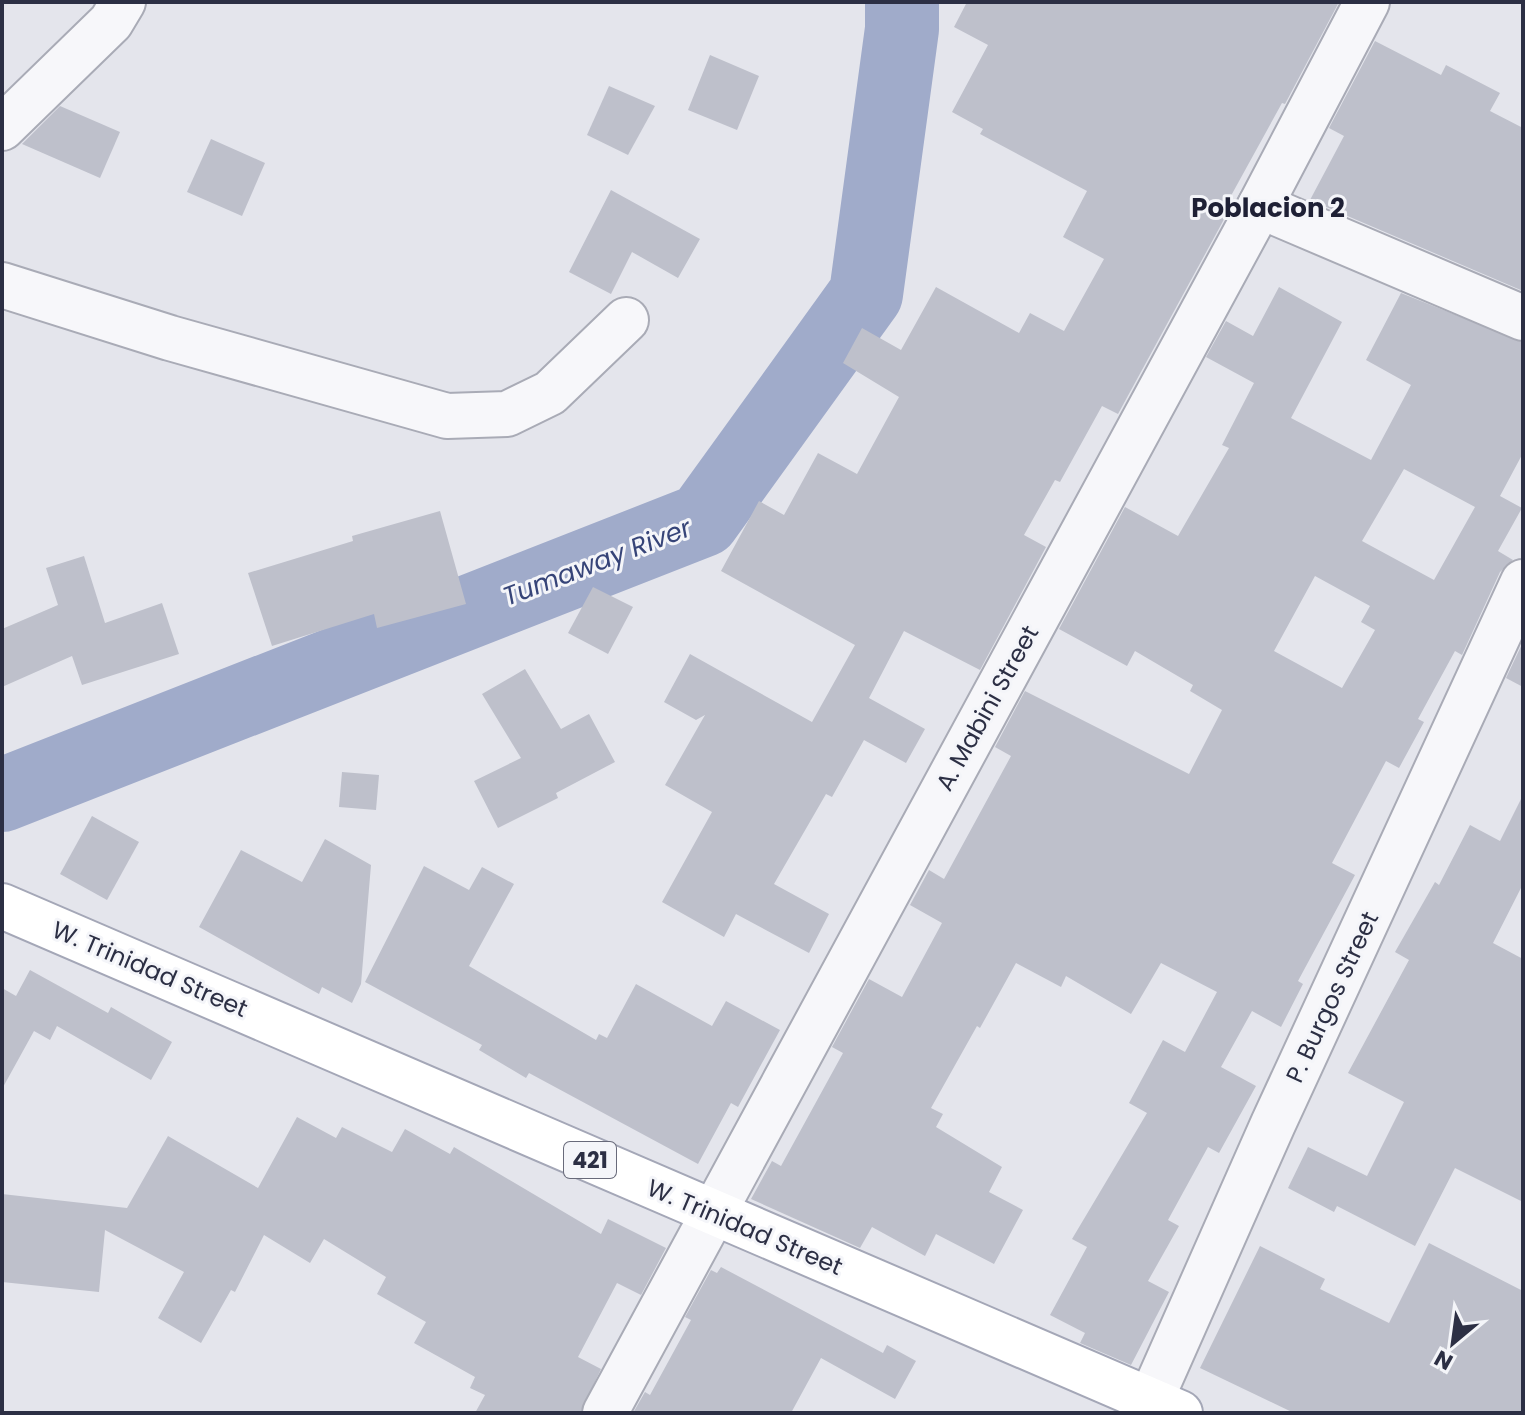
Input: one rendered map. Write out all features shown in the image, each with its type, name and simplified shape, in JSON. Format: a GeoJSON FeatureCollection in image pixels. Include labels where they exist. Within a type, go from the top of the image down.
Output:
{"type":"FeatureCollection","features":[{"type":"Feature","properties":{"kind":"main road","name":"W. Trinidad Street"},"geometry":{"type":"LineString","coordinates":[[2,906],[1159,1409]]}},
{"type":"Feature","properties":{"kind":"street"},"geometry":{"type":"LineString","coordinates":[[2,128],[111,22],[123,2]]}},
{"type":"Feature","properties":{"kind":"street","name":"A. Mabini Street"},"geometry":{"type":"LineString","coordinates":[[605,1413],[1260,206],[1367,2]]}},
{"type":"Feature","properties":{"kind":"street"},"geometry":{"type":"LineString","coordinates":[[1260,206],[1523,318]]}},
{"type":"Feature","properties":{"kind":"street"},"geometry":{"type":"LineString","coordinates":[[2,285],[170,338],[447,416],[507,414],[550,393],[626,320]]}},
{"type":"Feature","properties":{"kind":"street","name":"P. Burgos Street"},"geometry":{"type":"LineString","coordinates":[[1159,1409],[1280,1109],[1523,582]]}},
{"type":"Feature","properties":{"kind":"building"},"geometry":{"type":"Polygon","coordinates":[[[967,2],[1339,2],[1285,104],[1282,103],[1227,203],[1231,205],[1222,223],[1118,414],[1102,406],[1060,482],[1055,480],[1024,535],[1046,547],[980,670],[904,631],[869,698],[925,729],[906,763],[864,740],[832,797],[826,794],[774,884],[829,914],[809,953],[736,914],[724,937],[662,902],[712,812],[665,785],[705,715],[696,720],[664,702],[690,654],[812,722],[855,645],[721,571],[759,501],[784,515],[818,453],[857,474],[899,397],[843,363],[862,328],[901,350],[936,287],[1019,333],[1030,313],[1064,331],[1104,259],[1063,237],[1087,191],[980,134],[983,129],[952,112],[988,45],[954,27],[967,2]]]}},
{"type":"Feature","properties":{"kind":"building"},"geometry":{"type":"Polygon","coordinates":[[[1375,41],[1441,75],[1446,65],[1500,93],[1490,111],[1523,128],[1523,291],[1310,200],[1344,136],[1329,128],[1375,41]]]}},
{"type":"Feature","properties":{"kind":"building"},"geometry":{"type":"Polygon","coordinates":[[[710,55],[759,76],[737,130],[688,110],[710,55]]]}},
{"type":"Feature","properties":{"kind":"building"},"geometry":{"type":"Polygon","coordinates":[[[609,86],[655,106],[628,155],[587,135],[609,86]]]}},
{"type":"Feature","properties":{"kind":"building"},"geometry":{"type":"Polygon","coordinates":[[[60,106],[120,132],[100,178],[22,144],[60,106]]]}},
{"type":"Feature","properties":{"kind":"building"},"geometry":{"type":"Polygon","coordinates":[[[211,139],[265,163],[242,216],[187,192],[211,139]]]}},
{"type":"Feature","properties":{"kind":"building"},"geometry":{"type":"Polygon","coordinates":[[[611,190],[700,239],[678,278],[632,252],[611,294],[569,272],[611,190]]]}},
{"type":"Feature","properties":{"kind":"building"},"geometry":{"type":"Polygon","coordinates":[[[1279,287],[1342,322],[1291,418],[1371,460],[1411,385],[1366,360],[1401,293],[1523,342],[1523,453],[1500,496],[1522,508],[1498,551],[1513,560],[1500,572],[1462,655],[1455,651],[1418,719],[1424,722],[1399,768],[1386,761],[1332,863],[1355,875],[1298,981],[1303,984],[1281,1027],[1252,1011],[1221,1067],[1256,1086],[1219,1153],[1208,1147],[1168,1220],[1179,1226],[1148,1281],[1169,1292],[1131,1365],[1080,1343],[1085,1333],[1050,1315],[1087,1247],[1072,1239],[1147,1113],[1129,1103],[1163,1040],[1185,1052],[1217,992],[1161,963],[1131,1014],[1066,976],[1061,987],[1016,963],[931,1108],[943,1114],[936,1127],[1002,1167],[989,1192],[1023,1210],[994,1264],[936,1234],[925,1256],[872,1227],[860,1248],[751,1199],[772,1161],[781,1166],[843,1053],[832,1047],[869,979],[902,997],[942,923],[910,905],[929,870],[944,879],[1011,756],[995,747],[1025,691],[1189,774],[1222,710],[1190,691],[1193,685],[1135,651],[1127,666],[1059,629],[1125,507],[1178,536],[1229,448],[1222,445],[1254,383],[1206,357],[1226,321],[1253,336],[1279,287]],[[1404,469],[1362,541],[1434,580],[1475,507],[1404,469]],[[1315,576],[1274,651],[1342,688],[1375,630],[1361,622],[1370,606],[1315,576]]]}},
{"type":"Feature","properties":{"kind":"building"},"geometry":{"type":"Polygon","coordinates":[[[440,511],[466,604],[377,628],[374,614],[272,646],[248,573],[353,541],[352,536],[440,511]]]}},
{"type":"Feature","properties":{"kind":"building"},"geometry":{"type":"Polygon","coordinates":[[[84,556],[105,623],[162,603],[179,654],[82,685],[72,656],[2,687],[2,629],[58,605],[46,568],[84,556]]]}},
{"type":"Feature","properties":{"kind":"building"},"geometry":{"type":"Polygon","coordinates":[[[593,587],[633,607],[608,654],[568,633],[593,587]]]}},
{"type":"Feature","properties":{"kind":"building"},"geometry":{"type":"Polygon","coordinates":[[[1523,642],[1523,687],[1506,678],[1523,642]]]}},
{"type":"Feature","properties":{"kind":"building"},"geometry":{"type":"Polygon","coordinates":[[[525,669],[561,729],[589,714],[615,762],[556,793],[558,798],[498,828],[474,781],[521,758],[482,694],[525,669]]]}},
{"type":"Feature","properties":{"kind":"building"},"geometry":{"type":"Polygon","coordinates":[[[342,772],[379,775],[376,810],[339,807],[342,772]]]}},
{"type":"Feature","properties":{"kind":"building"},"geometry":{"type":"Polygon","coordinates":[[[1523,795],[1523,884],[1493,943],[1523,959],[1523,1202],[1455,1168],[1415,1246],[1337,1206],[1334,1212],[1288,1188],[1308,1147],[1367,1176],[1404,1102],[1348,1073],[1409,960],[1395,952],[1435,882],[1439,885],[1470,825],[1500,841],[1523,795]]]}},
{"type":"Feature","properties":{"kind":"building"},"geometry":{"type":"Polygon","coordinates":[[[92,816],[139,842],[107,900],[60,874],[92,816]]]}},
{"type":"Feature","properties":{"kind":"building"},"geometry":{"type":"Polygon","coordinates":[[[325,839],[371,865],[361,984],[352,1003],[322,987],[319,994],[199,927],[241,850],[302,882],[325,839]]]}},
{"type":"Feature","properties":{"kind":"building"},"geometry":{"type":"Polygon","coordinates":[[[424,866],[469,890],[482,867],[514,884],[469,966],[596,1040],[599,1034],[607,1038],[636,984],[712,1026],[726,1001],[780,1030],[738,1107],[731,1103],[698,1164],[529,1073],[526,1078],[479,1050],[482,1045],[365,982],[424,866]]]}},
{"type":"Feature","properties":{"kind":"building"},"geometry":{"type":"Polygon","coordinates":[[[30,970],[108,1013],[111,1007],[172,1042],[151,1080],[57,1026],[50,1040],[34,1031],[2,1089],[2,988],[16,996],[30,970]]]}},
{"type":"Feature","properties":{"kind":"building"},"geometry":{"type":"Polygon","coordinates":[[[297,1117],[336,1138],[342,1127],[392,1152],[405,1129],[450,1154],[454,1147],[601,1234],[608,1219],[666,1248],[641,1295],[617,1283],[578,1357],[601,1369],[580,1413],[475,1413],[485,1395],[470,1388],[475,1377],[414,1343],[426,1322],[377,1294],[386,1277],[324,1239],[310,1263],[264,1235],[235,1292],[231,1290],[201,1343],[158,1318],[184,1272],[105,1230],[99,1292],[2,1282],[2,1194],[127,1208],[168,1136],[258,1188],[297,1117]]]}},
{"type":"Feature","properties":{"kind":"building"},"geometry":{"type":"Polygon","coordinates":[[[1429,1243],[1523,1291],[1523,1413],[1294,1413],[1200,1368],[1260,1246],[1325,1279],[1320,1289],[1389,1323],[1429,1243]]]}},
{"type":"Feature","properties":{"kind":"building"},"geometry":{"type":"Polygon","coordinates":[[[721,1267],[883,1353],[887,1345],[916,1361],[895,1399],[821,1358],[791,1413],[633,1413],[645,1392],[650,1395],[691,1320],[685,1317],[711,1270],[717,1273],[721,1267]]]}},
{"type":"Feature","properties":{"kind":"waterway","name":"Tumaway River"},"geometry":{"type":"LineString","coordinates":[[2,795],[703,520],[866,294],[902,29],[902,2]]}},
{"type":"Feature","properties":{"kind":"district","name":"Poblacion 2"},"geometry":{"type":"Point","coordinates":[1268,208]}}]}
